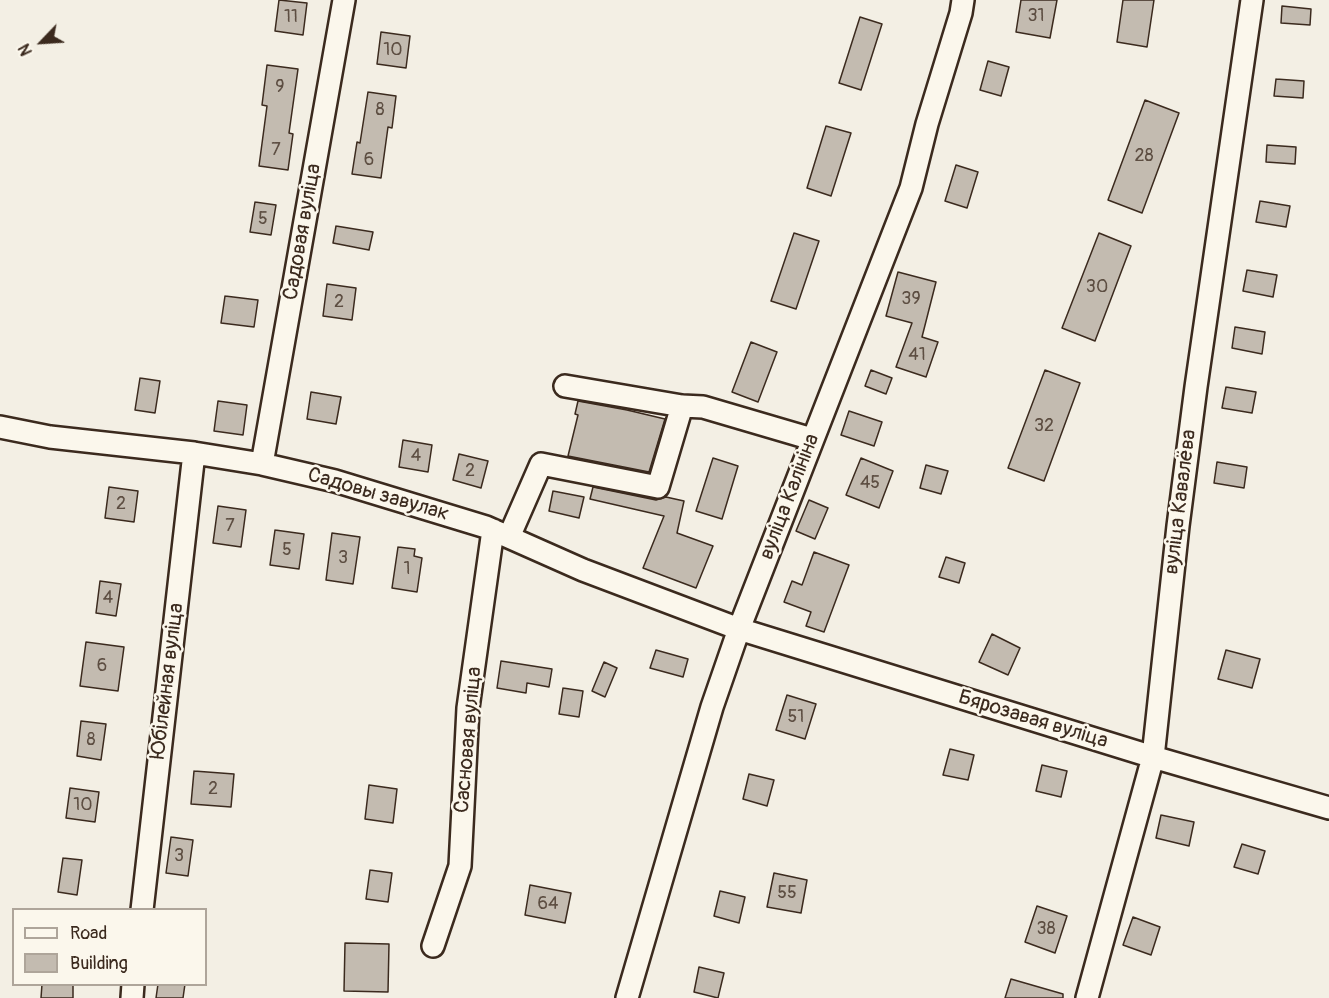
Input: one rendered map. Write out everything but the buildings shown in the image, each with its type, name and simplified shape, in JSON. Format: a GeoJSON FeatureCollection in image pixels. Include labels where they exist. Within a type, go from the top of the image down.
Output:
{"type":"FeatureCollection","features":[{"type":"Feature","properties":{"kind":"street","name":"Садовая вуліца"},"geometry":{"type":"LineString","coordinates":[[262,464],[344,0]]}},
{"type":"Feature","properties":{"kind":"street","name":"вуліца Калініна"},"geometry":{"type":"LineString","coordinates":[[627,998],[712,707],[739,629],[911,188],[927,124],[961,14],[963,0]]}},
{"type":"Feature","properties":{"kind":"street","name":"вуліца Кавалёва"},"geometry":{"type":"LineString","coordinates":[[1087,998],[1153,757],[1176,537],[1252,0]]}},
{"type":"Feature","properties":{"kind":"street"},"geometry":{"type":"LineString","coordinates":[[565,386],[682,406],[703,407],[812,439]]}},
{"type":"Feature","properties":{"kind":"street","name":"Сасновая вуліца"},"geometry":{"type":"LineString","coordinates":[[433,946],[460,866],[468,708],[501,533],[541,464],[658,487],[682,406]]}},
{"type":"Feature","properties":{"kind":"street","name":"Садовы завулак"},"geometry":{"type":"LineString","coordinates":[[0,427],[50,437],[194,453],[262,464],[335,481],[501,533],[583,570],[739,629]]}},
{"type":"Feature","properties":{"kind":"street","name":"Юбілейная вуліца"},"geometry":{"type":"LineString","coordinates":[[142,908],[194,453]]}},
{"type":"Feature","properties":{"kind":"street","name":"Бярозавая вуліца"},"geometry":{"type":"LineString","coordinates":[[739,629],[1153,757],[1329,808]]}}]}
